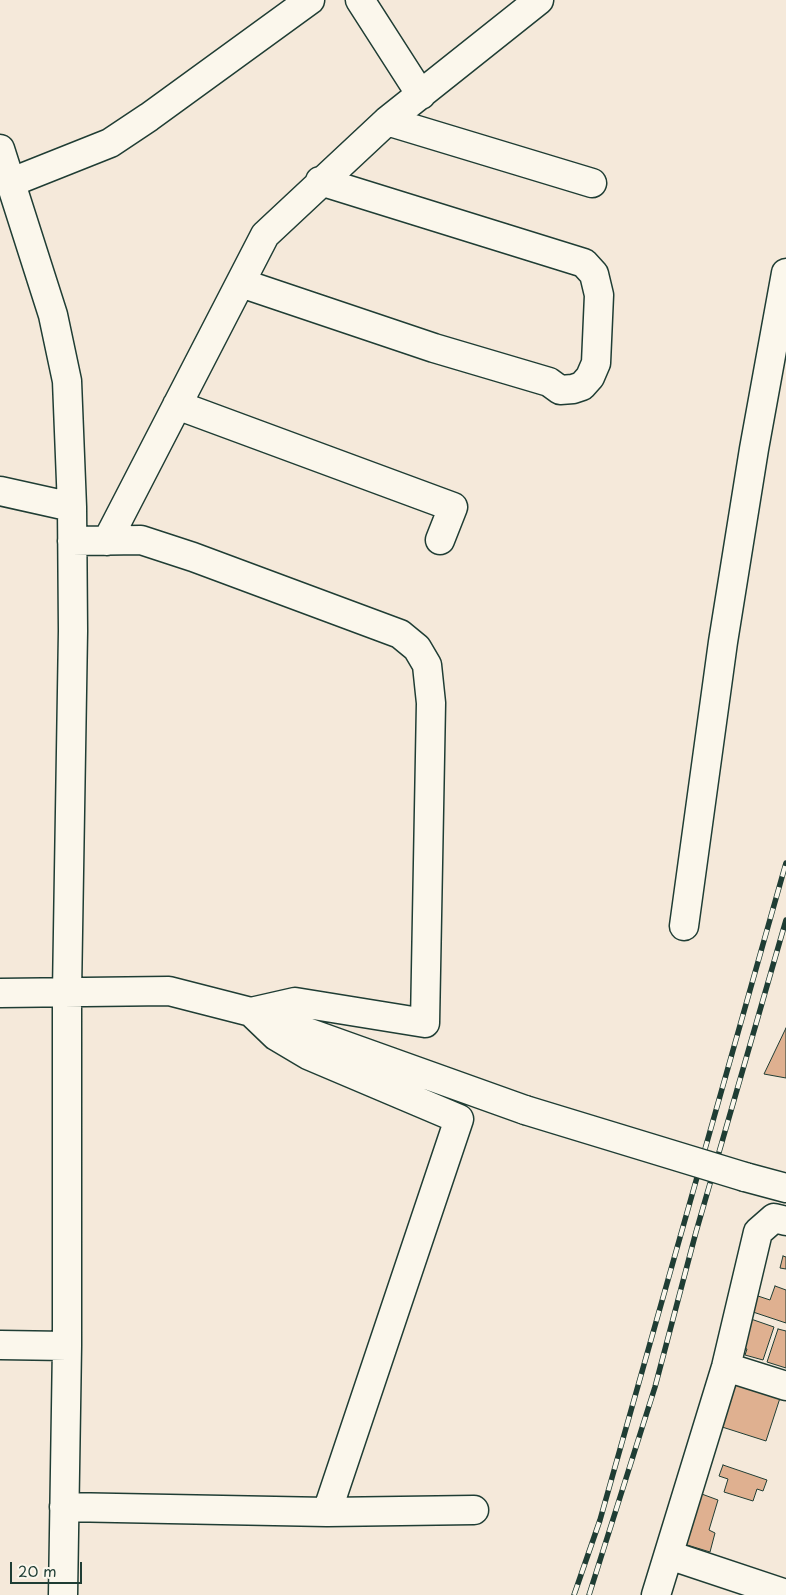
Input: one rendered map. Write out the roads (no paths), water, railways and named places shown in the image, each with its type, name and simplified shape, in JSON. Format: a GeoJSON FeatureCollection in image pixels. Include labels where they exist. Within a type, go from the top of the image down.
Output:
{"type":"FeatureCollection","features":[{"type":"Feature","properties":{"kind":"street"},"geometry":{"type":"LineString","coordinates":[[360,0],[421,95]]}},
{"type":"Feature","properties":{"kind":"street"},"geometry":{"type":"LineString","coordinates":[[107,541],[242,283],[265,235],[320,181],[387,121],[539,0]]}},
{"type":"Feature","properties":{"kind":"street"},"geometry":{"type":"LineString","coordinates":[[12,182],[110,143],[150,117],[297,4]]}},
{"type":"Feature","properties":{"kind":"street"},"geometry":{"type":"LineString","coordinates":[[387,121],[592,183]]}},
{"type":"Feature","properties":{"kind":"street"},"geometry":{"type":"LineString","coordinates":[[0,149],[12,182],[52,315],[67,381],[72,507],[72,716],[67,992],[67,1346],[63,1595]]}},
{"type":"Feature","properties":{"kind":"street"},"geometry":{"type":"LineString","coordinates":[[242,283],[434,348],[549,382],[560,390],[582,386],[590,376],[596,363],[599,295],[594,274],[584,264],[320,181]]}},
{"type":"Feature","properties":{"kind":"street"},"geometry":{"type":"LineString","coordinates":[[684,926],[725,633],[754,449],[786,273]]}},
{"type":"Feature","properties":{"kind":"street"},"geometry":{"type":"LineString","coordinates":[[177,405],[452,507],[440,540]]}},
{"type":"Feature","properties":{"kind":"street"},"geometry":{"type":"LineString","coordinates":[[0,490],[72,507]]}},
{"type":"Feature","properties":{"kind":"street"},"geometry":{"type":"LineString","coordinates":[[72,541],[141,540],[158,545],[400,634],[417,648],[428,665],[431,703],[426,1024],[295,1002],[251,1012]]}},
{"type":"Feature","properties":{"kind":"street"},"geometry":{"type":"LineString","coordinates":[[0,993],[169,992],[251,1012],[525,1110],[786,1188]]}},
{"type":"Feature","properties":{"kind":"street"},"geometry":{"type":"LineString","coordinates":[[251,1012],[276,1036],[308,1055],[459,1119],[326,1512]]}},
{"type":"Feature","properties":{"kind":"street"},"geometry":{"type":"LineString","coordinates":[[656,1595],[726,1367],[758,1232],[774,1218],[786,1221]]}},
{"type":"Feature","properties":{"kind":"street"},"geometry":{"type":"LineString","coordinates":[[0,1345],[67,1346]]}},
{"type":"Feature","properties":{"kind":"street"},"geometry":{"type":"LineString","coordinates":[[726,1367],[786,1386]]}},
{"type":"Feature","properties":{"kind":"street"},"geometry":{"type":"LineString","coordinates":[[64,1508],[326,1512],[474,1510]]}},
{"type":"Feature","properties":{"kind":"street"},"geometry":{"type":"LineString","coordinates":[[669,1556],[786,1594]]}},
{"type":"Feature","properties":{"kind":"railway"},"geometry":{"type":"LineString","coordinates":[[574,1595],[600,1520],[786,863]]}},
{"type":"Feature","properties":{"kind":"railway"},"geometry":{"type":"LineString","coordinates":[[589,1595],[655,1387],[696,1232],[786,920]]}}]}
